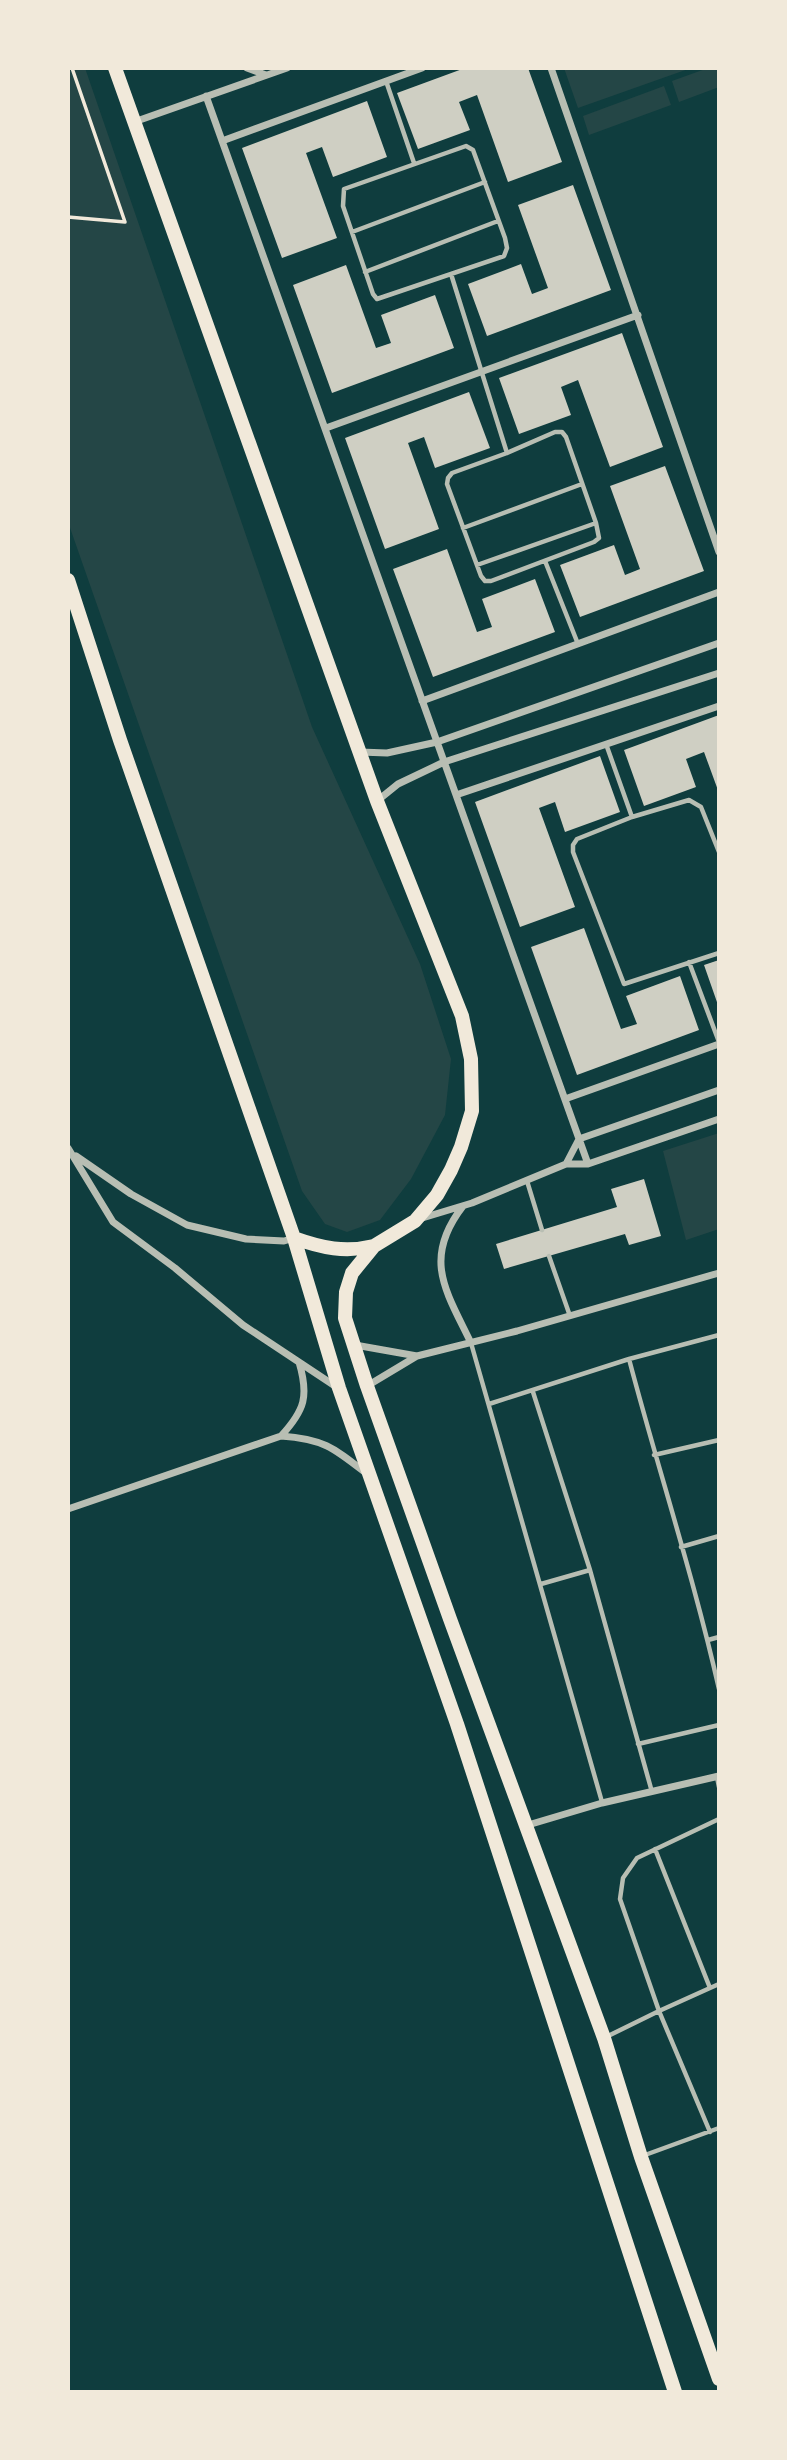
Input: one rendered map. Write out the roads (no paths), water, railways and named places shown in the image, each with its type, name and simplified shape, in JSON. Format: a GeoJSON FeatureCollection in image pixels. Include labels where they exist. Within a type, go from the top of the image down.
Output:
{"type":"FeatureCollection","features":[{"type":"Feature","properties":{"kind":"highway"},"geometry":{"type":"LineString","coordinates":[[117,69],[359,752],[462,1016],[471,1059],[472,1111],[461,1147],[437,1195],[415,1221],[374,1246],[355,1251],[332,1250],[294,1238]]}},
{"type":"Feature","properties":{"kind":"highway"},"geometry":{"type":"LineString","coordinates":[[68,580],[120,740],[294,1238],[339,1388],[457,1724],[676,2392]]}},
{"type":"Feature","properties":{"kind":"highway"},"geometry":{"type":"LineString","coordinates":[[374,1246],[352,1273],[346,1292],[345,1318],[455,1632],[604,2038],[641,2157],[719,2379]]}},
{"type":"Feature","properties":{"kind":"street"},"geometry":{"type":"LineString","coordinates":[[247,68],[267,75]]}},
{"type":"Feature","properties":{"kind":"street"},"geometry":{"type":"LineString","coordinates":[[134,122],[287,68]]}},
{"type":"Feature","properties":{"kind":"street"},"geometry":{"type":"LineString","coordinates":[[222,141],[422,68]]}},
{"type":"Feature","properties":{"kind":"street"},"geometry":{"type":"LineString","coordinates":[[551,68],[719,552]]}},
{"type":"Feature","properties":{"kind":"street"},"geometry":{"type":"LineString","coordinates":[[206,96],[588,1164]]}},
{"type":"Feature","properties":{"kind":"street"},"geometry":{"type":"LineString","coordinates":[[326,428],[638,315]]}},
{"type":"Feature","properties":{"kind":"street"},"geometry":{"type":"LineString","coordinates":[[422,701],[719,592]]}},
{"type":"Feature","properties":{"kind":"street"},"geometry":{"type":"LineString","coordinates":[[359,752],[387,753],[437,742],[719,642]]}},
{"type":"Feature","properties":{"kind":"street"},"geometry":{"type":"LineString","coordinates":[[377,801],[398,784],[444,762],[719,673]]}},
{"type":"Feature","properties":{"kind":"street"},"geometry":{"type":"LineString","coordinates":[[456,795],[719,706]]}},
{"type":"Feature","properties":{"kind":"street"},"geometry":{"type":"LineString","coordinates":[[565,1099],[719,1043]]}},
{"type":"Feature","properties":{"kind":"street"},"geometry":{"type":"LineString","coordinates":[[566,1164],[579,1139],[719,1090]]}},
{"type":"Feature","properties":{"kind":"street"},"geometry":{"type":"LineString","coordinates":[[415,1221],[463,1206],[566,1164],[588,1164],[719,1119]]}},
{"type":"Feature","properties":{"kind":"street"},"geometry":{"type":"LineString","coordinates":[[70,1151],[131,1194],[187,1225],[246,1239],[284,1241],[294,1238]]}},
{"type":"Feature","properties":{"kind":"street"},"geometry":{"type":"LineString","coordinates":[[70,1151],[113,1222],[175,1268],[243,1325],[339,1388]]}},
{"type":"Feature","properties":{"kind":"street"},"geometry":{"type":"LineString","coordinates":[[463,1206],[447,1230],[440,1259],[443,1282],[471,1343]]}},
{"type":"Feature","properties":{"kind":"street"},"geometry":{"type":"LineString","coordinates":[[367,1386],[417,1356],[719,1273]]}},
{"type":"Feature","properties":{"kind":"street"},"geometry":{"type":"LineString","coordinates":[[354,1345],[417,1356]]}},
{"type":"Feature","properties":{"kind":"street"},"geometry":{"type":"LineString","coordinates":[[281,1436],[298,1418],[304,1394],[305,1383],[299,1362]]}},
{"type":"Feature","properties":{"kind":"street"},"geometry":{"type":"LineString","coordinates":[[68,1509],[281,1436],[309,1438],[337,1450],[370,1476]]}},
{"type":"Feature","properties":{"kind":"street"},"geometry":{"type":"LineString","coordinates":[[528,1825],[602,1803],[718,1776]]}},
{"type":"Feature","properties":{"kind":"lane"},"geometry":{"type":"LineString","coordinates":[[386,81],[414,163]]}},
{"type":"Feature","properties":{"kind":"lane"},"geometry":{"type":"LineString","coordinates":[[466,146],[473,150],[507,248],[504,256],[377,299],[343,206],[344,188],[414,163],[466,146]]}},
{"type":"Feature","properties":{"kind":"lane"},"geometry":{"type":"LineString","coordinates":[[352,232],[485,182]]}},
{"type":"Feature","properties":{"kind":"lane"},"geometry":{"type":"LineString","coordinates":[[365,272],[498,221]]}},
{"type":"Feature","properties":{"kind":"lane"},"geometry":{"type":"LineString","coordinates":[[451,274],[507,453]]}},
{"type":"Feature","properties":{"kind":"lane"},"geometry":{"type":"LineString","coordinates":[[555,432],[562,432],[583,484],[599,538],[545,561],[485,581],[447,484],[448,478],[452,473],[507,453],[555,432]]}},
{"type":"Feature","properties":{"kind":"lane"},"geometry":{"type":"LineString","coordinates":[[463,528],[583,484]]}},
{"type":"Feature","properties":{"kind":"lane"},"geometry":{"type":"LineString","coordinates":[[477,565],[596,523]]}},
{"type":"Feature","properties":{"kind":"lane"},"geometry":{"type":"LineString","coordinates":[[545,561],[578,644]]}},
{"type":"Feature","properties":{"kind":"lane"},"geometry":{"type":"LineString","coordinates":[[606,744],[632,817]]}},
{"type":"Feature","properties":{"kind":"lane"},"geometry":{"type":"LineString","coordinates":[[719,852],[701,807],[689,800],[632,817],[576,839],[573,845],[573,852],[624,984],[719,953]]}},
{"type":"Feature","properties":{"kind":"lane"},"geometry":{"type":"LineString","coordinates":[[688,962],[719,1043]]}},
{"type":"Feature","properties":{"kind":"lane"},"geometry":{"type":"LineString","coordinates":[[527,1180],[542,1230]]}},
{"type":"Feature","properties":{"kind":"lane"},"geometry":{"type":"LineString","coordinates":[[550,1256],[570,1316]]}},
{"type":"Feature","properties":{"kind":"lane"},"geometry":{"type":"LineString","coordinates":[[489,1404],[629,1359],[719,1335]]}},
{"type":"Feature","properties":{"kind":"lane"},"geometry":{"type":"LineString","coordinates":[[471,1343],[602,1803]]}},
{"type":"Feature","properties":{"kind":"lane"},"geometry":{"type":"LineString","coordinates":[[629,1359],[708,1640],[719,1689]]}},
{"type":"Feature","properties":{"kind":"lane"},"geometry":{"type":"LineString","coordinates":[[533,1392],[590,1570],[652,1792]]}},
{"type":"Feature","properties":{"kind":"lane"},"geometry":{"type":"LineString","coordinates":[[654,1455],[719,1440]]}},
{"type":"Feature","properties":{"kind":"lane"},"geometry":{"type":"LineString","coordinates":[[681,1547],[719,1536]]}},
{"type":"Feature","properties":{"kind":"lane"},"geometry":{"type":"LineString","coordinates":[[541,1584],[590,1570]]}},
{"type":"Feature","properties":{"kind":"lane"},"geometry":{"type":"LineString","coordinates":[[708,1640],[719,1637]]}},
{"type":"Feature","properties":{"kind":"lane"},"geometry":{"type":"LineString","coordinates":[[638,1744],[719,1725]]}},
{"type":"Feature","properties":{"kind":"lane"},"geometry":{"type":"LineString","coordinates":[[718,1776],[719,1787]]}},
{"type":"Feature","properties":{"kind":"lane"},"geometry":{"type":"LineString","coordinates":[[710,2132],[659,2011],[620,1899],[623,1878],[637,1858],[719,1819]]}},
{"type":"Feature","properties":{"kind":"lane"},"geometry":{"type":"LineString","coordinates":[[655,1849],[710,1988]]}},
{"type":"Feature","properties":{"kind":"lane"},"geometry":{"type":"LineString","coordinates":[[604,2038],[719,1984]]}},
{"type":"Feature","properties":{"kind":"lane"},"geometry":{"type":"LineString","coordinates":[[641,2157],[719,2128]]}}]}
